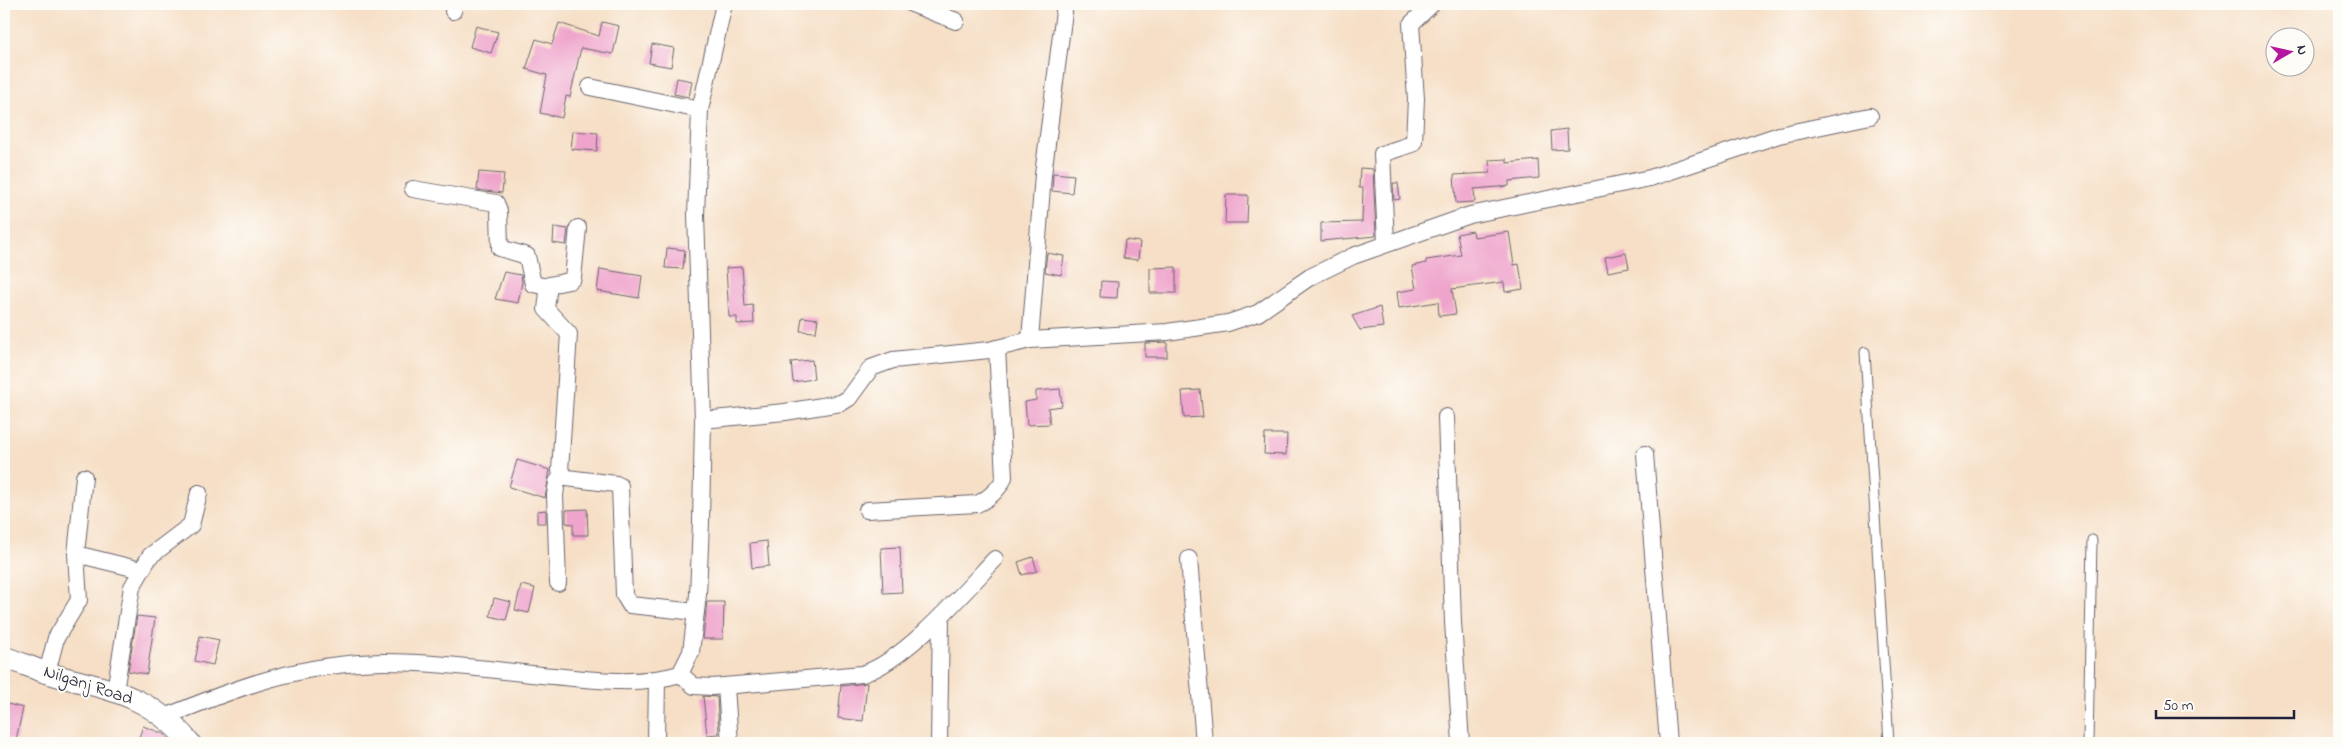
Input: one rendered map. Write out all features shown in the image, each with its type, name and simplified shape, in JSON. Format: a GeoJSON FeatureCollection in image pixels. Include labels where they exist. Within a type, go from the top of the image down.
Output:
{"type":"FeatureCollection","features":[{"type":"Feature","properties":{"kind":"street"},"geometry":{"type":"LineString","coordinates":[[680,674],[691,652],[696,612],[702,522],[703,420],[696,215],[700,110],[724,4]]}},
{"type":"Feature","properties":{"kind":"street"},"geometry":{"type":"LineString","coordinates":[[912,4],[956,22]]}},
{"type":"Feature","properties":{"kind":"street"},"geometry":{"type":"LineString","coordinates":[[1030,340],[1043,175],[1065,4]]}},
{"type":"Feature","properties":{"kind":"street"},"geometry":{"type":"LineString","coordinates":[[1386,244],[1382,154],[1412,144],[1414,141],[1416,99],[1411,24],[1432,4]]}},
{"type":"Feature","properties":{"kind":"street"},"geometry":{"type":"LineString","coordinates":[[590,87],[700,110]]}},
{"type":"Feature","properties":{"kind":"street"},"geometry":{"type":"LineString","coordinates":[[703,420],[785,412],[841,403],[849,398],[871,368],[880,363],[894,360],[997,348],[1030,340],[1167,332],[1237,320],[1258,312],[1322,270],[1386,244],[1470,215],[1650,178],[1779,135],[1870,116]]}},
{"type":"Feature","properties":{"kind":"street"},"geometry":{"type":"LineString","coordinates":[[413,189],[496,203],[499,211],[500,248],[528,256],[533,284],[548,287],[551,284],[569,281],[573,278],[578,228]]}},
{"type":"Feature","properties":{"kind":"street"},"geometry":{"type":"LineString","coordinates":[[548,287],[547,312],[569,334],[560,471],[562,475]]}},
{"type":"Feature","properties":{"kind":"street"},"geometry":{"type":"LineString","coordinates":[[867,510],[977,504],[983,502],[1000,486],[1004,477],[997,348]]}},
{"type":"Feature","properties":{"kind":"street"},"geometry":{"type":"LineString","coordinates":[[1446,416],[1453,622],[1461,743]]}},
{"type":"Feature","properties":{"kind":"street"},"geometry":{"type":"LineString","coordinates":[[1645,454],[1668,743]]}},
{"type":"Feature","properties":{"kind":"street"},"geometry":{"type":"LineString","coordinates":[[562,475],[620,486],[624,595],[626,601],[630,605],[696,612]]}},
{"type":"Feature","properties":{"kind":"street"},"geometry":{"type":"LineString","coordinates":[[558,583],[555,495],[557,482],[562,475]]}},
{"type":"Feature","properties":{"kind":"street"},"geometry":{"type":"LineString","coordinates":[[47,673],[56,638],[79,600],[76,554],[84,477]]}},
{"type":"Feature","properties":{"kind":"street"},"geometry":{"type":"LineString","coordinates":[[115,691],[132,587],[150,556],[191,524],[199,493]]}},
{"type":"Feature","properties":{"kind":"street"},"geometry":{"type":"LineString","coordinates":[[76,554],[141,570]]}},
{"type":"Feature","properties":{"kind":"street"},"geometry":{"type":"LineString","coordinates":[[680,674],[694,686],[726,687],[862,674],[872,671],[942,616],[995,558]]}},
{"type":"Feature","properties":{"kind":"street"},"geometry":{"type":"LineString","coordinates":[[1189,559],[1204,743]]}},
{"type":"Feature","properties":{"kind":"street"},"geometry":{"type":"LineString","coordinates":[[939,743],[942,616]]}},
{"type":"Feature","properties":{"kind":"street","name":"Nilganj Road"},"geometry":{"type":"LineString","coordinates":[[4,656],[47,673],[115,691],[165,717],[190,743]]}},
{"type":"Feature","properties":{"kind":"street"},"geometry":{"type":"LineString","coordinates":[[165,717],[251,683],[324,666],[400,663],[589,679],[657,679],[680,674]]}},
{"type":"Feature","properties":{"kind":"street"},"geometry":{"type":"LineString","coordinates":[[656,743],[657,679]]}},
{"type":"Feature","properties":{"kind":"street"},"geometry":{"type":"LineString","coordinates":[[726,687],[730,743]]}},
{"type":"Feature","properties":{"kind":"lane"},"geometry":{"type":"LineString","coordinates":[[1865,352],[1889,743]]}},
{"type":"Feature","properties":{"kind":"lane"},"geometry":{"type":"LineString","coordinates":[[2088,743],[2092,540]]}},
{"type":"Feature","properties":{"kind":"building"},"geometry":{"type":"Polygon","coordinates":[[[602,22],[619,26],[613,54],[581,48],[570,97],[566,96],[562,118],[540,113],[547,75],[526,69],[536,39],[552,44],[559,23],[599,36],[602,22]]]}},
{"type":"Feature","properties":{"kind":"building"},"geometry":{"type":"Polygon","coordinates":[[[476,26],[498,32],[491,53],[470,47],[476,26]]]}},
{"type":"Feature","properties":{"kind":"building"},"geometry":{"type":"Polygon","coordinates":[[[652,44],[674,48],[671,67],[649,63],[652,44]]]}},
{"type":"Feature","properties":{"kind":"building"},"geometry":{"type":"Polygon","coordinates":[[[677,78],[692,81],[689,97],[674,94],[677,78]]]}},
{"type":"Feature","properties":{"kind":"building"},"geometry":{"type":"Polygon","coordinates":[[[1567,129],[1568,149],[1552,150],[1551,131],[1567,129]]]}},
{"type":"Feature","properties":{"kind":"building"},"geometry":{"type":"Polygon","coordinates":[[[573,131],[598,133],[597,151],[571,149],[573,131]]]}},
{"type":"Feature","properties":{"kind":"building"},"geometry":{"type":"Polygon","coordinates":[[[1507,159],[1507,163],[1538,160],[1539,178],[1509,181],[1509,186],[1474,189],[1475,202],[1456,203],[1454,175],[1490,173],[1489,160],[1507,159]]]}},
{"type":"Feature","properties":{"kind":"building"},"geometry":{"type":"Polygon","coordinates":[[[1360,168],[1373,169],[1376,236],[1321,241],[1321,223],[1362,222],[1363,188],[1359,188],[1360,168]]]}},
{"type":"Feature","properties":{"kind":"building"},"geometry":{"type":"Polygon","coordinates":[[[479,172],[504,174],[502,193],[477,190],[479,172]]]}},
{"type":"Feature","properties":{"kind":"building"},"geometry":{"type":"Polygon","coordinates":[[[1053,173],[1074,175],[1072,193],[1052,191],[1053,173]]]}},
{"type":"Feature","properties":{"kind":"building"},"geometry":{"type":"Polygon","coordinates":[[[1393,183],[1398,183],[1400,199],[1394,200],[1393,183]]]}},
{"type":"Feature","properties":{"kind":"building"},"geometry":{"type":"Polygon","coordinates":[[[1226,195],[1248,195],[1247,223],[1225,223],[1226,195]]]}},
{"type":"Feature","properties":{"kind":"building"},"geometry":{"type":"Polygon","coordinates":[[[554,227],[568,229],[566,245],[553,243],[554,227]]]}},
{"type":"Feature","properties":{"kind":"building"},"geometry":{"type":"Polygon","coordinates":[[[1473,231],[1474,237],[1509,232],[1514,265],[1519,264],[1523,289],[1505,292],[1504,282],[1452,289],[1456,314],[1439,316],[1438,302],[1399,308],[1397,292],[1416,289],[1412,266],[1426,263],[1426,260],[1461,255],[1457,234],[1473,231]]]}},
{"type":"Feature","properties":{"kind":"building"},"geometry":{"type":"Polygon","coordinates":[[[1125,240],[1140,242],[1138,260],[1123,258],[1125,240]]]}},
{"type":"Feature","properties":{"kind":"building"},"geometry":{"type":"Polygon","coordinates":[[[667,248],[685,250],[683,269],[665,268],[667,248]]]}},
{"type":"Feature","properties":{"kind":"building"},"geometry":{"type":"Polygon","coordinates":[[[1047,253],[1064,256],[1061,275],[1045,272],[1047,253]]]}},
{"type":"Feature","properties":{"kind":"building"},"geometry":{"type":"Polygon","coordinates":[[[1626,253],[1629,268],[1608,272],[1605,257],[1626,253]]]}},
{"type":"Feature","properties":{"kind":"building"},"geometry":{"type":"Polygon","coordinates":[[[742,267],[745,306],[753,305],[754,323],[737,324],[737,317],[729,317],[726,268],[742,267]]]}},
{"type":"Feature","properties":{"kind":"building"},"geometry":{"type":"Polygon","coordinates":[[[1176,267],[1176,293],[1150,293],[1150,268],[1176,267]]]}},
{"type":"Feature","properties":{"kind":"building"},"geometry":{"type":"Polygon","coordinates":[[[600,269],[642,276],[639,298],[597,291],[600,269]]]}},
{"type":"Feature","properties":{"kind":"building"},"geometry":{"type":"Polygon","coordinates":[[[504,272],[521,275],[522,282],[518,303],[495,299],[504,272]]]}},
{"type":"Feature","properties":{"kind":"building"},"geometry":{"type":"Polygon","coordinates":[[[1101,281],[1118,282],[1117,298],[1100,297],[1101,281]]]}},
{"type":"Feature","properties":{"kind":"building"},"geometry":{"type":"Polygon","coordinates":[[[1380,307],[1383,327],[1360,330],[1352,316],[1380,307]]]}},
{"type":"Feature","properties":{"kind":"building"},"geometry":{"type":"Polygon","coordinates":[[[802,317],[818,319],[816,332],[800,331],[802,317]]]}},
{"type":"Feature","properties":{"kind":"building"},"geometry":{"type":"Polygon","coordinates":[[[1167,342],[1167,357],[1145,357],[1145,343],[1167,342]]]}},
{"type":"Feature","properties":{"kind":"building"},"geometry":{"type":"Polygon","coordinates":[[[812,360],[814,379],[793,382],[791,362],[812,360]]]}},
{"type":"Feature","properties":{"kind":"building"},"geometry":{"type":"Polygon","coordinates":[[[1060,389],[1062,406],[1048,408],[1050,424],[1027,425],[1025,402],[1036,400],[1036,391],[1060,389]]]}},
{"type":"Feature","properties":{"kind":"building"},"geometry":{"type":"Polygon","coordinates":[[[1200,390],[1203,417],[1184,418],[1182,391],[1200,390]]]}},
{"type":"Feature","properties":{"kind":"building"},"geometry":{"type":"Polygon","coordinates":[[[1265,434],[1287,434],[1286,455],[1264,454],[1265,434]]]}},
{"type":"Feature","properties":{"kind":"building"},"geometry":{"type":"Polygon","coordinates":[[[517,460],[550,470],[545,498],[509,487],[517,460]]]}},
{"type":"Feature","properties":{"kind":"building"},"geometry":{"type":"Polygon","coordinates":[[[587,509],[588,535],[573,535],[573,524],[566,523],[566,510],[587,509]]]}},
{"type":"Feature","properties":{"kind":"building"},"geometry":{"type":"Polygon","coordinates":[[[546,510],[546,523],[537,523],[537,511],[546,510]]]}},
{"type":"Feature","properties":{"kind":"building"},"geometry":{"type":"Polygon","coordinates":[[[767,541],[769,566],[752,568],[750,543],[767,541]]]}},
{"type":"Feature","properties":{"kind":"building"},"geometry":{"type":"Polygon","coordinates":[[[900,547],[902,592],[883,593],[881,548],[900,547]]]}},
{"type":"Feature","properties":{"kind":"building"},"geometry":{"type":"Polygon","coordinates":[[[1033,557],[1037,571],[1022,575],[1018,562],[1033,557]]]}},
{"type":"Feature","properties":{"kind":"building"},"geometry":{"type":"Polygon","coordinates":[[[521,585],[535,588],[529,613],[515,610],[521,585]]]}},
{"type":"Feature","properties":{"kind":"building"},"geometry":{"type":"Polygon","coordinates":[[[494,598],[511,602],[506,620],[490,616],[494,598]]]}},
{"type":"Feature","properties":{"kind":"building"},"geometry":{"type":"Polygon","coordinates":[[[707,602],[724,602],[723,639],[703,639],[707,602]]]}},
{"type":"Feature","properties":{"kind":"building"},"geometry":{"type":"Polygon","coordinates":[[[137,616],[155,618],[147,674],[128,671],[137,616]]]}},
{"type":"Feature","properties":{"kind":"building"},"geometry":{"type":"Polygon","coordinates":[[[200,636],[219,640],[213,665],[195,661],[200,636]]]}},
{"type":"Feature","properties":{"kind":"building"},"geometry":{"type":"Polygon","coordinates":[[[867,683],[863,721],[838,718],[841,686],[867,683]]]}},
{"type":"Feature","properties":{"kind":"building"},"geometry":{"type":"Polygon","coordinates":[[[703,696],[717,697],[719,734],[707,735],[703,696]]]}},
{"type":"Feature","properties":{"kind":"building"},"geometry":{"type":"Polygon","coordinates":[[[4,703],[23,708],[16,740],[4,737],[4,703]]]}},
{"type":"Feature","properties":{"kind":"building"},"geometry":{"type":"Polygon","coordinates":[[[143,726],[164,734],[173,743],[137,743],[143,726]]]}}]}
